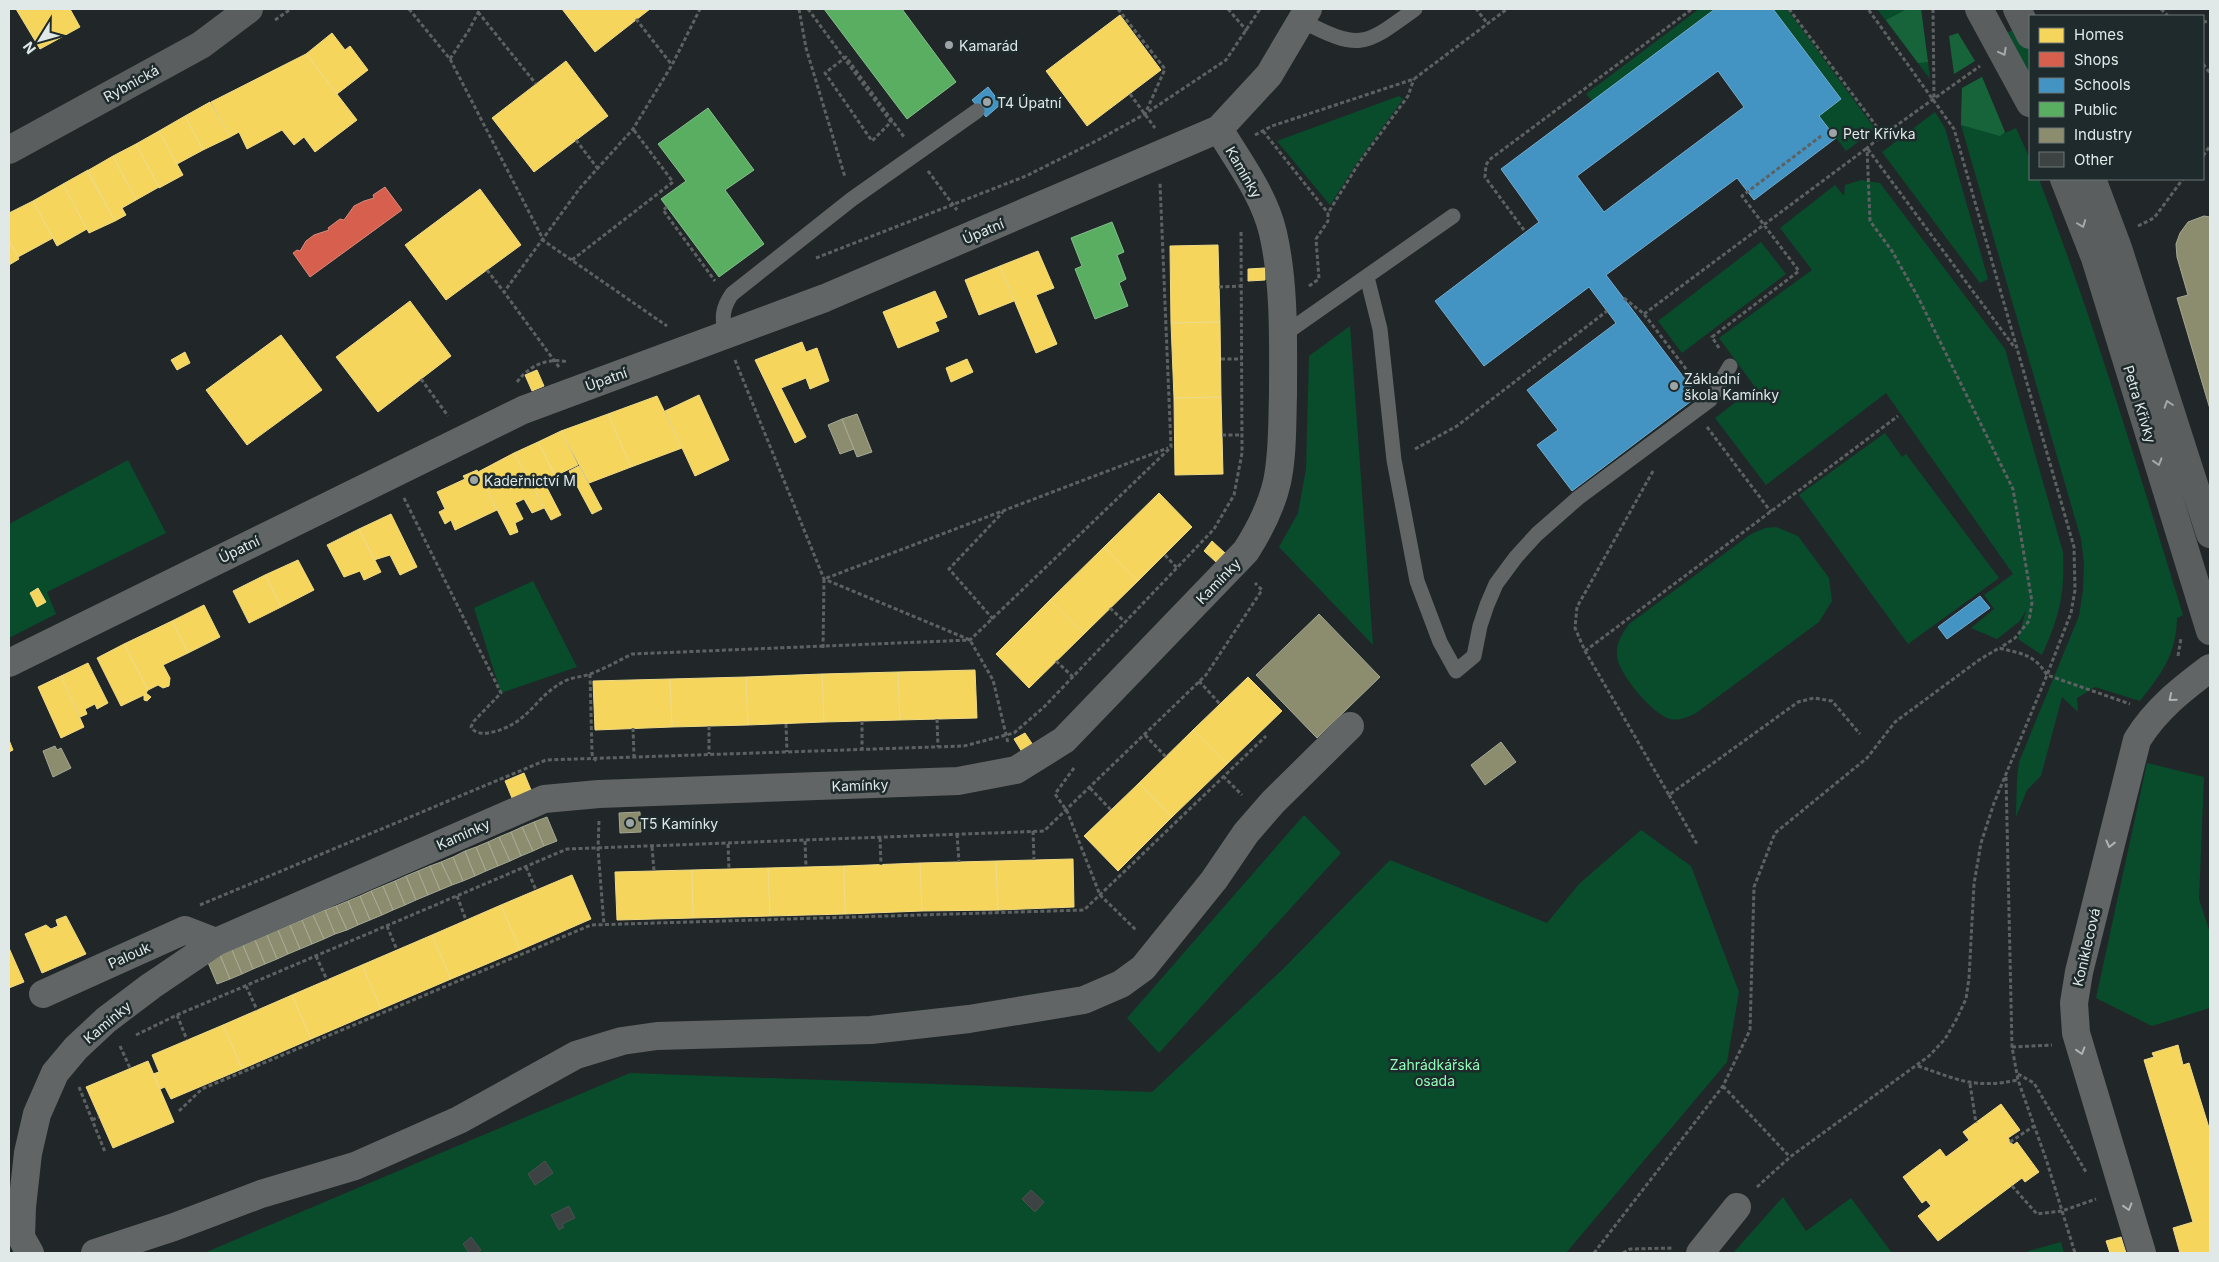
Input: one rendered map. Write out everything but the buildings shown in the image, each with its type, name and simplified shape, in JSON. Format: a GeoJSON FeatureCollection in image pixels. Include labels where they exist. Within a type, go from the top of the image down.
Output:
{"type":"FeatureCollection","features":[{"type":"Feature","properties":{"kind":"street","name":"Rybnická"},"geometry":{"type":"LineString","coordinates":[[9,150],[200,45],[250,9]]}},
{"type":"Feature","properties":{"kind":"street"},"geometry":{"type":"LineString","coordinates":[[1979,9],[2029,101]]}},
{"type":"Feature","properties":{"kind":"street"},"geometry":{"type":"LineString","coordinates":[[2017,9],[2029,33]]}},
{"type":"Feature","properties":{"kind":"street"},"geometry":{"type":"LineString","coordinates":[[1219,129],[1269,75],[1305,15]]}},
{"type":"Feature","properties":{"kind":"street","name":"Kamínky"},"geometry":{"type":"LineString","coordinates":[[30,1253],[22,1237],[22,1207],[28,1153],[38,1114],[55,1073],[76,1048],[106,1020],[151,986],[216,942],[544,799],[599,794],[958,781],[999,775],[1016,770],[1064,740],[1246,551],[1267,517],[1277,482],[1282,448],[1283,335],[1280,279],[1272,233],[1261,201],[1219,129]]}},
{"type":"Feature","properties":{"kind":"street","name":"Úpatní"},"geometry":{"type":"LineString","coordinates":[[9,663],[523,410],[576,390],[730,346],[825,298],[1219,129]]}},
{"type":"Feature","properties":{"kind":"street","name":"Petra Křivky"},"geometry":{"type":"LineString","coordinates":[[2064,180],[2095,258],[2210,631]]}},
{"type":"Feature","properties":{"kind":"street","name":"Petra Křivky"},"geometry":{"type":"LineString","coordinates":[[2092,180],[2118,248],[2210,534]]}},
{"type":"Feature","properties":{"kind":"street","name":"Koniklecová"},"geometry":{"type":"LineString","coordinates":[[2142,1253],[2076,1033],[2074,1003],[2079,972],[2137,740],[2145,726],[2166,702],[2210,668]]}},
{"type":"Feature","properties":{"kind":"street"},"geometry":{"type":"LineString","coordinates":[[96,1253],[261,1194],[355,1166],[459,1120],[576,1055],[622,1041],[657,1036],[871,1030],[969,1019],[1084,1000],[1121,984],[1143,968],[1214,880],[1246,833],[1273,802],[1350,726]]}},
{"type":"Feature","properties":{"kind":"street","name":"Palouk"},"geometry":{"type":"LineString","coordinates":[[43,994],[185,930],[216,942]]}},
{"type":"Feature","properties":{"kind":"street"},"geometry":{"type":"LineString","coordinates":[[1702,1250],[1737,1206]]}},
{"type":"Feature","properties":{"kind":"lane"},"geometry":{"type":"LineString","coordinates":[[1305,15],[1331,36],[1357,41],[1370,39],[1384,32],[1415,9]]}},
{"type":"Feature","properties":{"kind":"lane"},"geometry":{"type":"LineString","coordinates":[[730,346],[722,317],[724,306],[732,294],[852,199],[977,111]]}},
{"type":"Feature","properties":{"kind":"lane"},"geometry":{"type":"LineString","coordinates":[[1283,335],[1453,216]]}},
{"type":"Feature","properties":{"kind":"lane"},"geometry":{"type":"LineString","coordinates":[[1367,277],[1380,329],[1394,460],[1417,581],[1440,642],[1456,671],[1474,656],[1480,626],[1496,584],[1516,557],[1537,534],[1578,498],[1710,400],[1730,366]]}},
{"type":"Feature","properties":{"kind":"path"},"geometry":{"type":"LineString","coordinates":[[409,9],[450,59],[544,241],[671,328]]}},
{"type":"Feature","properties":{"kind":"path"},"geometry":{"type":"LineString","coordinates":[[504,292],[544,241],[580,188],[633,129],[672,65],[700,9]]}},
{"type":"Feature","properties":{"kind":"path"},"geometry":{"type":"LineString","coordinates":[[799,9],[806,48],[852,199]]}},
{"type":"Feature","properties":{"kind":"path"},"geometry":{"type":"LineString","coordinates":[[808,9],[891,122],[872,141],[825,73],[846,58],[910,145]]}},
{"type":"Feature","properties":{"kind":"path"},"geometry":{"type":"LineString","coordinates":[[1118,9],[1165,69],[1145,114]]}},
{"type":"Feature","properties":{"kind":"path"},"geometry":{"type":"LineString","coordinates":[[1228,9],[1247,31]]}},
{"type":"Feature","properties":{"kind":"path"},"geometry":{"type":"LineString","coordinates":[[814,259],[1026,176],[1145,114],[1226,60],[1260,9]]}},
{"type":"Feature","properties":{"kind":"path"},"geometry":{"type":"LineString","coordinates":[[1478,9],[1487,23]]}},
{"type":"Feature","properties":{"kind":"path"},"geometry":{"type":"LineString","coordinates":[[1250,137],[1414,78],[1506,9]]}},
{"type":"Feature","properties":{"kind":"path"},"geometry":{"type":"LineString","coordinates":[[1524,230],[1487,181],[1484,171],[1489,160],[1692,9]]}},
{"type":"Feature","properties":{"kind":"path"},"geometry":{"type":"LineString","coordinates":[[1789,9],[1883,135]]}},
{"type":"Feature","properties":{"kind":"path"},"geometry":{"type":"LineString","coordinates":[[1737,1206],[1790,1156],[1929,1056],[1945,1038],[1956,1020],[1966,999],[1969,978],[1974,884],[1981,843],[1994,803],[2071,613],[2075,590],[2074,547],[1954,129],[1868,9]]}},
{"type":"Feature","properties":{"kind":"path"},"geometry":{"type":"LineString","coordinates":[[1933,9],[1934,99]]}},
{"type":"Feature","properties":{"kind":"path"},"geometry":{"type":"LineString","coordinates":[[450,59],[479,10],[536,84]]}},
{"type":"Feature","properties":{"kind":"path"},"geometry":{"type":"LineString","coordinates":[[636,19],[672,65]]}},
{"type":"Feature","properties":{"kind":"path"},"geometry":{"type":"LineString","coordinates":[[1644,314],[1883,135],[1980,66]]}},
{"type":"Feature","properties":{"kind":"path"},"geometry":{"type":"LineString","coordinates":[[1304,289],[1319,279],[1316,239],[1328,220],[1328,213],[1359,163],[1408,96],[1414,78]]}},
{"type":"Feature","properties":{"kind":"path"},"geometry":{"type":"LineString","coordinates":[[1130,94],[1159,134]]}},
{"type":"Feature","properties":{"kind":"path"},"geometry":{"type":"LineString","coordinates":[[572,260],[672,182],[633,129]]}},
{"type":"Feature","properties":{"kind":"path"},"geometry":{"type":"LineString","coordinates":[[1263,131],[1328,213]]}},
{"type":"Feature","properties":{"kind":"path"},"geometry":{"type":"LineString","coordinates":[[1730,366],[1712,337],[1799,271],[1742,196],[1821,136]]}},
{"type":"Feature","properties":{"kind":"path"},"geometry":{"type":"LineString","coordinates":[[576,140],[598,169]]}},
{"type":"Feature","properties":{"kind":"path"},"geometry":{"type":"LineString","coordinates":[[1867,148],[2016,350]]}},
{"type":"Feature","properties":{"kind":"path"},"geometry":{"type":"LineString","coordinates":[[1594,1253],[1723,1086],[1750,1030],[1754,887],[1775,833],[1867,758],[1895,722],[1980,660],[2015,638],[2029,621],[2032,602],[2013,489],[1919,299],[1892,251],[1870,222],[1867,148]]}},
{"type":"Feature","properties":{"kind":"path"},"geometry":{"type":"LineString","coordinates":[[927,169],[958,212]]}},
{"type":"Feature","properties":{"kind":"path"},"geometry":{"type":"LineString","coordinates":[[400,490],[501,694],[474,721],[471,727],[474,731],[482,734],[503,730],[519,722],[550,691],[567,680],[590,674],[632,654],[823,648],[970,640],[1171,447],[1160,178]]}},
{"type":"Feature","properties":{"kind":"path"},"geometry":{"type":"LineString","coordinates":[[2138,226],[2154,218],[2182,180]]}},
{"type":"Feature","properties":{"kind":"path"},"geometry":{"type":"LineString","coordinates":[[667,207],[663,210],[718,286]]}},
{"type":"Feature","properties":{"kind":"path"},"geometry":{"type":"LineString","coordinates":[[200,904],[534,764],[562,758],[964,746],[1005,736],[1026,725],[1214,528],[1234,495],[1242,453],[1241,221]]}},
{"type":"Feature","properties":{"kind":"path"},"geometry":{"type":"LineString","coordinates":[[488,270],[576,390]]}},
{"type":"Feature","properties":{"kind":"path"},"geometry":{"type":"LineString","coordinates":[[1219,287],[1241,286]]}},
{"type":"Feature","properties":{"kind":"path"},"geometry":{"type":"LineString","coordinates":[[1624,298],[1644,314],[1710,400]]}},
{"type":"Feature","properties":{"kind":"path"},"geometry":{"type":"LineString","coordinates":[[1394,460],[1458,426],[1607,311]]}},
{"type":"Feature","properties":{"kind":"path"},"geometry":{"type":"LineString","coordinates":[[730,346],[824,579],[823,648]]}},
{"type":"Feature","properties":{"kind":"path"},"geometry":{"type":"LineString","coordinates":[[1220,359],[1242,358]]}},
{"type":"Feature","properties":{"kind":"path"},"geometry":{"type":"LineString","coordinates":[[421,380],[453,422]]}},
{"type":"Feature","properties":{"kind":"path"},"geometry":{"type":"LineString","coordinates":[[1585,651],[1898,416]]}},
{"type":"Feature","properties":{"kind":"path"},"geometry":{"type":"LineString","coordinates":[[1705,426],[1772,512]]}},
{"type":"Feature","properties":{"kind":"path"},"geometry":{"type":"LineString","coordinates":[[1222,435],[1242,434]]}},
{"type":"Feature","properties":{"kind":"path"},"geometry":{"type":"LineString","coordinates":[[824,579],[1171,447]]}},
{"type":"Feature","properties":{"kind":"path"},"geometry":{"type":"LineString","coordinates":[[1657,465],[1577,607],[1575,628],[1585,651],[1697,844]]}},
{"type":"Feature","properties":{"kind":"path"},"geometry":{"type":"LineString","coordinates":[[993,618],[948,569],[1003,511]]}},
{"type":"Feature","properties":{"kind":"path"},"geometry":{"type":"LineString","coordinates":[[1165,555],[1177,568]]}},
{"type":"Feature","properties":{"kind":"path"},"geometry":{"type":"LineString","coordinates":[[824,579],[970,640],[993,680],[1005,736]]}},
{"type":"Feature","properties":{"kind":"path"},"geometry":{"type":"LineString","coordinates":[[135,1035],[177,1015],[567,849],[1044,831],[1067,811],[1206,675],[1262,590],[1252,580]]}},
{"type":"Feature","properties":{"kind":"path"},"geometry":{"type":"LineString","coordinates":[[1110,608],[1125,622]]}},
{"type":"Feature","properties":{"kind":"path"},"geometry":{"type":"LineString","coordinates":[[1999,648],[2030,656],[2040,664],[2047,675],[2139,707]]}},
{"type":"Feature","properties":{"kind":"path"},"geometry":{"type":"LineString","coordinates":[[1056,661],[1073,677]]}},
{"type":"Feature","properties":{"kind":"path"},"geometry":{"type":"LineString","coordinates":[[590,674],[593,758]]}},
{"type":"Feature","properties":{"kind":"path"},"geometry":{"type":"LineString","coordinates":[[1199,681],[1220,704]]}},
{"type":"Feature","properties":{"kind":"path"},"geometry":{"type":"LineString","coordinates":[[1669,795],[1798,702],[1814,698],[1832,701],[1860,734]]}},
{"type":"Feature","properties":{"kind":"path"},"geometry":{"type":"LineString","coordinates":[[937,719],[938,747]]}},
{"type":"Feature","properties":{"kind":"path"},"geometry":{"type":"LineString","coordinates":[[862,721],[862,750]]}},
{"type":"Feature","properties":{"kind":"path"},"geometry":{"type":"LineString","coordinates":[[786,724],[787,752]]}},
{"type":"Feature","properties":{"kind":"path"},"geometry":{"type":"LineString","coordinates":[[709,726],[709,754]]}},
{"type":"Feature","properties":{"kind":"path"},"geometry":{"type":"LineString","coordinates":[[633,728],[634,756]]}},
{"type":"Feature","properties":{"kind":"path"},"geometry":{"type":"LineString","coordinates":[[1145,735],[1166,757]]}},
{"type":"Feature","properties":{"kind":"path"},"geometry":{"type":"LineString","coordinates":[[178,1111],[207,1086],[486,966],[591,925],[654,921],[1084,910],[1266,736]]}},
{"type":"Feature","properties":{"kind":"path"},"geometry":{"type":"LineString","coordinates":[[1256,737],[1260,741]]}},
{"type":"Feature","properties":{"kind":"path"},"geometry":{"type":"LineString","coordinates":[[593,758],[597,761]]}},
{"type":"Feature","properties":{"kind":"path"},"geometry":{"type":"LineString","coordinates":[[2006,774],[2012,1047],[2018,1080],[2075,1253]]}},
{"type":"Feature","properties":{"kind":"path"},"geometry":{"type":"LineString","coordinates":[[1090,788],[1111,810]]}},
{"type":"Feature","properties":{"kind":"path"},"geometry":{"type":"LineString","coordinates":[[1200,791],[1204,795]]}},
{"type":"Feature","properties":{"kind":"path"},"geometry":{"type":"LineString","coordinates":[[1067,811],[1100,895],[1132,927]]}},
{"type":"Feature","properties":{"kind":"path"},"geometry":{"type":"LineString","coordinates":[[599,819],[598,849],[604,925]]}},
{"type":"Feature","properties":{"kind":"path"},"geometry":{"type":"LineString","coordinates":[[1033,831],[1034,860]]}},
{"type":"Feature","properties":{"kind":"path"},"geometry":{"type":"LineString","coordinates":[[957,834],[958,862]]}},
{"type":"Feature","properties":{"kind":"path"},"geometry":{"type":"LineString","coordinates":[[880,838],[881,865]]}},
{"type":"Feature","properties":{"kind":"path"},"geometry":{"type":"LineString","coordinates":[[805,840],[806,867]]}},
{"type":"Feature","properties":{"kind":"path"},"geometry":{"type":"LineString","coordinates":[[728,844],[729,869]]}},
{"type":"Feature","properties":{"kind":"path"},"geometry":{"type":"LineString","coordinates":[[1145,844],[1149,848]]}},
{"type":"Feature","properties":{"kind":"path"},"geometry":{"type":"LineString","coordinates":[[652,847],[654,871]]}},
{"type":"Feature","properties":{"kind":"path"},"geometry":{"type":"LineString","coordinates":[[526,867],[536,890]]}},
{"type":"Feature","properties":{"kind":"path"},"geometry":{"type":"LineString","coordinates":[[457,896],[466,920]]}},
{"type":"Feature","properties":{"kind":"path"},"geometry":{"type":"LineString","coordinates":[[387,926],[397,950]]}},
{"type":"Feature","properties":{"kind":"path"},"geometry":{"type":"LineString","coordinates":[[555,935],[556,939]]}},
{"type":"Feature","properties":{"kind":"path"},"geometry":{"type":"LineString","coordinates":[[316,956],[327,980]]}},
{"type":"Feature","properties":{"kind":"path"},"geometry":{"type":"LineString","coordinates":[[246,986],[257,1010]]}},
{"type":"Feature","properties":{"kind":"path"},"geometry":{"type":"LineString","coordinates":[[177,1015],[187,1040]]}},
{"type":"Feature","properties":{"kind":"path"},"geometry":{"type":"LineString","coordinates":[[2012,1047],[2052,1045],[2056,1042]]}},
{"type":"Feature","properties":{"kind":"path"},"geometry":{"type":"LineString","coordinates":[[118,1043],[130,1068]]}},
{"type":"Feature","properties":{"kind":"path"},"geometry":{"type":"LineString","coordinates":[[1917,1066],[1970,1084],[1994,1085],[2018,1080]]}},
{"type":"Feature","properties":{"kind":"path"},"geometry":{"type":"LineString","coordinates":[[2018,1074],[2034,1083],[2087,1173]]}},
{"type":"Feature","properties":{"kind":"path"},"geometry":{"type":"LineString","coordinates":[[78,1084],[105,1152]]}},
{"type":"Feature","properties":{"kind":"path"},"geometry":{"type":"LineString","coordinates":[[1970,1084],[1976,1122]]}},
{"type":"Feature","properties":{"kind":"path"},"geometry":{"type":"LineString","coordinates":[[1723,1086],[1790,1156]]}},
{"type":"Feature","properties":{"kind":"path"},"geometry":{"type":"LineString","coordinates":[[92,1120],[99,1117]]}},
{"type":"Feature","properties":{"kind":"path"},"geometry":{"type":"LineString","coordinates":[[2010,1142],[2034,1126]]}},
{"type":"Feature","properties":{"kind":"path"},"geometry":{"type":"LineString","coordinates":[[2012,1186],[2037,1214],[2062,1211],[2102,1198]]}},
{"type":"Feature","properties":{"kind":"path"},"geometry":{"type":"LineString","coordinates":[[1623,1253],[1630,1249],[1702,1250]]}},
{"type":"Feature","properties":{"kind":"green space"},"geometry":{"type":"Polygon","coordinates":[[[1699,9],[1715,9],[1592,101],[1586,94],[1699,9]]]}},
{"type":"Feature","properties":{"kind":"green space"},"geometry":{"type":"Polygon","coordinates":[[[1773,9],[1787,9],[1873,126],[1874,130],[1846,151],[1819,116],[1841,99],[1773,9]]]}},
{"type":"Feature","properties":{"kind":"green space"},"geometry":{"type":"Polygon","coordinates":[[[1877,9],[1921,9],[1930,79],[1877,9]]]}},
{"type":"Feature","properties":{"kind":"green space"},"geometry":{"type":"Polygon","coordinates":[[[1907,9],[1921,9],[1928,62],[1918,63],[1886,20],[1907,9]]]}},
{"type":"Feature","properties":{"kind":"green space"},"geometry":{"type":"Polygon","coordinates":[[[2018,27],[2029,50],[2029,74],[2007,33],[2018,27]]]}},
{"type":"Feature","properties":{"kind":"green space"},"geometry":{"type":"Polygon","coordinates":[[[1958,33],[1975,61],[1954,74],[1949,36],[1958,33]]]}},
{"type":"Feature","properties":{"kind":"green space"},"geometry":{"type":"Polygon","coordinates":[[[1982,77],[2005,133],[2016,128],[2029,157],[2029,180],[2039,180],[2115,396],[2183,615],[2177,618],[2174,643],[2166,663],[2140,701],[2095,687],[2077,698],[2078,712],[2062,697],[2041,776],[2027,790],[2016,817],[2019,762],[2079,616],[2083,590],[2084,562],[2081,539],[1961,125],[1962,88],[1982,77]]]}},
{"type":"Feature","properties":{"kind":"green space"},"geometry":{"type":"Polygon","coordinates":[[[1982,77],[2005,132],[2000,136],[1961,125],[1962,88],[1982,77]]]}},
{"type":"Feature","properties":{"kind":"green space"},"geometry":{"type":"Polygon","coordinates":[[[1399,96],[1403,99],[1357,163],[1330,205],[1277,141],[1399,96]]]}},
{"type":"Feature","properties":{"kind":"green space"},"geometry":{"type":"Polygon","coordinates":[[[1935,112],[1945,128],[1988,279],[1980,283],[1882,152],[1935,112]]]}},
{"type":"Feature","properties":{"kind":"green space"},"geometry":{"type":"Polygon","coordinates":[[[1861,180],[1880,183],[2005,349],[2063,552],[2063,581],[2060,605],[2053,629],[2042,655],[2018,639],[2026,610],[2020,621],[1997,639],[1971,628],[1994,609],[1984,595],[2013,574],[1886,393],[1766,485],[1715,418],[1755,387],[1719,338],[1812,270],[1780,228],[1835,185],[1844,196],[1845,185],[1861,180]]]}},
{"type":"Feature","properties":{"kind":"green space"},"geometry":{"type":"Polygon","coordinates":[[[1761,242],[1786,274],[1682,353],[1658,321],[1761,242]]]}},
{"type":"Feature","properties":{"kind":"green space"},"geometry":{"type":"Polygon","coordinates":[[[1350,326],[1373,645],[1279,547],[1298,513],[1306,469],[1309,356],[1350,326]]]}},
{"type":"Feature","properties":{"kind":"green space"},"geometry":{"type":"Polygon","coordinates":[[[1885,433],[1902,457],[1906,454],[1999,578],[1908,644],[1799,495],[1885,433]]]}},
{"type":"Feature","properties":{"kind":"green space"},"geometry":{"type":"Polygon","coordinates":[[[128,460],[166,533],[47,592],[56,614],[9,638],[9,524],[128,460]]]}},
{"type":"Feature","properties":{"kind":"green space"},"geometry":{"type":"Polygon","coordinates":[[[1776,527],[1798,536],[1829,578],[1832,601],[1819,622],[1696,713],[1677,719],[1663,716],[1637,692],[1623,672],[1617,656],[1617,647],[1624,631],[1629,624],[1751,534],[1765,528],[1776,527]]]}},
{"type":"Feature","properties":{"kind":"green space"},"geometry":{"type":"Polygon","coordinates":[[[533,581],[577,667],[501,693],[474,608],[533,581]]]}},
{"type":"Feature","properties":{"kind":"green space"},"geometry":{"type":"Polygon","coordinates":[[[2147,763],[2204,777],[2199,899],[2210,933],[2210,1008],[2152,1026],[2096,998],[2147,763]]]}},
{"type":"Feature","properties":{"kind":"green space"},"geometry":{"type":"Polygon","coordinates":[[[1304,815],[1341,853],[1159,1053],[1127,1018],[1304,815]]]}},
{"type":"Feature","properties":{"kind":"green space","name":"Zahrádkářská osada"},"geometry":{"type":"Polygon","coordinates":[[[1641,830],[1691,866],[1739,992],[1727,1062],[1566,1253],[204,1253],[630,1073],[1152,1092],[1283,969],[1390,860],[1547,923],[1579,884],[1641,830]]]}},
{"type":"Feature","properties":{"kind":"green space"},"geometry":{"type":"Polygon","coordinates":[[[1783,1197],[1806,1231],[1851,1198],[1892,1253],[1733,1253],[1783,1197]]]}},
{"type":"Feature","properties":{"kind":"green space"},"geometry":{"type":"Polygon","coordinates":[[[2061,1242],[2064,1253],[2029,1253],[2028,1251],[2061,1242]]]}},
{"type":"Feature","properties":{"kind":"place","name":"Kamarád"},"geometry":{"type":"Point","coordinates":[949,45]}},
{"type":"Feature","properties":{"kind":"place","name":"T4 Úpatní"},"geometry":{"type":"Point","coordinates":[987,102]}},
{"type":"Feature","properties":{"kind":"place","name":"Petr Křívka"},"geometry":{"type":"Point","coordinates":[1833,133]}},
{"type":"Feature","properties":{"kind":"place","name":"Základní škola Kamínky"},"geometry":{"type":"Point","coordinates":[1674,386]}},
{"type":"Feature","properties":{"kind":"place","name":"Kadeřnictví M"},"geometry":{"type":"Point","coordinates":[474,480]}},
{"type":"Feature","properties":{"kind":"place","name":"T5 Kamínky"},"geometry":{"type":"Point","coordinates":[630,823]}}]}
